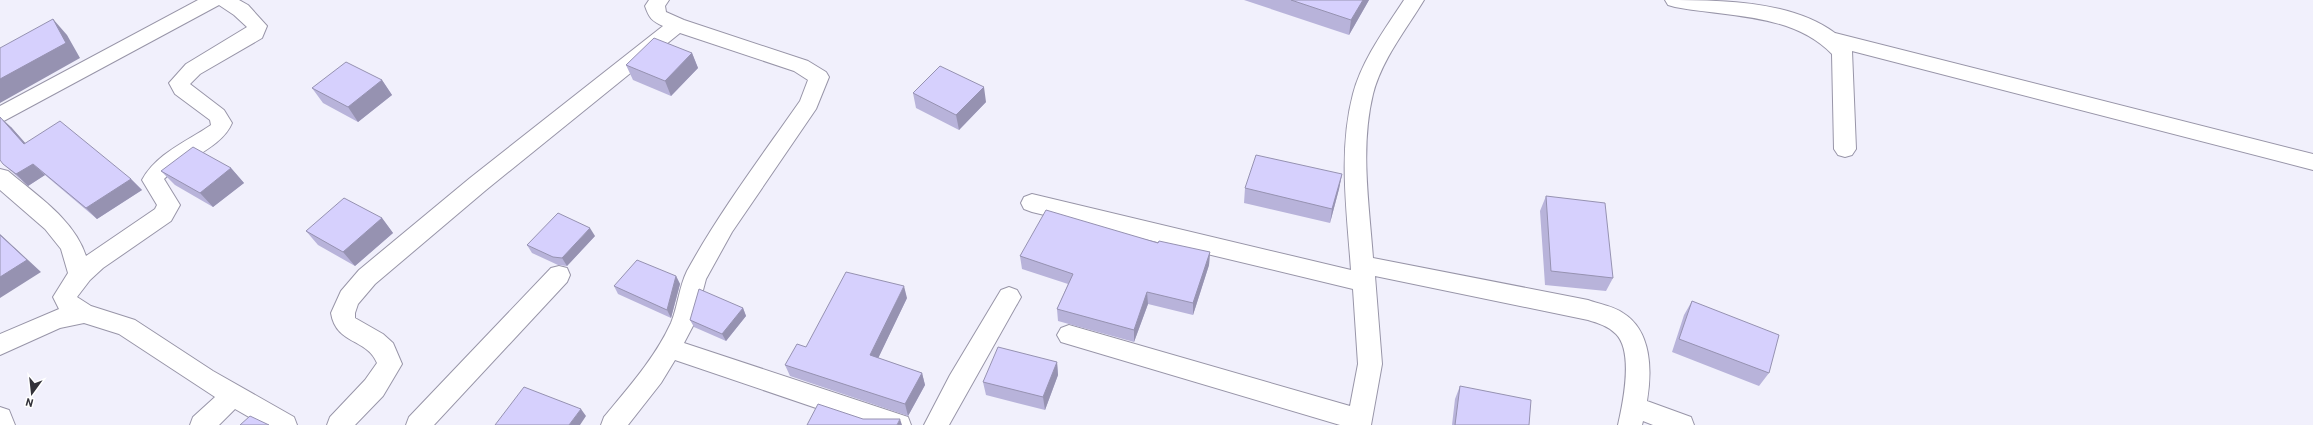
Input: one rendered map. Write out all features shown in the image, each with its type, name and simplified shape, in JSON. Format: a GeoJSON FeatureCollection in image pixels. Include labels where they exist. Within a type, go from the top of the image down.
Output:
{"type":"FeatureCollection","features":[{"type":"Feature","properties":{"kind":"street"},"geometry":{"type":"LineString","coordinates":[[0,115],[213,0]]}},
{"type":"Feature","properties":{"kind":"street"},"geometry":{"type":"LineString","coordinates":[[225,0],[253,20],[257,26],[255,33],[193,69],[179,83],[182,89],[217,115],[222,123],[219,130],[168,164],[154,177],[153,180],[169,205],[163,215],[80,275],[70,285],[65,297],[68,304],[84,313],[127,327],[233,395],[285,425]]}},
{"type":"Feature","properties":{"kind":"street"},"geometry":{"type":"LineString","coordinates":[[613,425],[652,376],[669,348],[682,324],[698,272],[724,226],[809,104],[817,86],[819,76],[801,66],[678,25],[658,16],[655,6],[659,0]]}},
{"type":"Feature","properties":{"kind":"street"},"geometry":{"type":"LineString","coordinates":[[1069,335],[1360,423],[1370,364],[1365,274],[1354,155],[1363,93],[1382,49],[1414,0]]}},
{"type":"Feature","properties":{"kind":"street"},"geometry":{"type":"LineString","coordinates":[[1675,0],[1791,21],[1818,31],[1834,40],[2313,162]]}},
{"type":"Feature","properties":{"kind":"street"},"geometry":{"type":"LineString","coordinates":[[339,425],[374,388],[390,364],[389,355],[377,344],[344,322],[342,313],[344,304],[354,290],[367,277],[478,184],[678,25]]}},
{"type":"Feature","properties":{"kind":"street"},"geometry":{"type":"LineString","coordinates":[[1834,40],[1842,52],[1846,149]]}},
{"type":"Feature","properties":{"kind":"street"},"geometry":{"type":"LineString","coordinates":[[0,177],[53,224],[67,239],[77,261],[80,275]]}},
{"type":"Feature","properties":{"kind":"street"},"geometry":{"type":"LineString","coordinates":[[1032,203],[1365,274],[1588,310],[1615,319],[1631,335],[1638,358],[1632,416],[1682,425]]}},
{"type":"Feature","properties":{"kind":"street"},"geometry":{"type":"LineString","coordinates":[[418,425],[559,275]]}},
{"type":"Feature","properties":{"kind":"street"},"geometry":{"type":"LineString","coordinates":[[936,425],[958,382],[1009,297]]}},
{"type":"Feature","properties":{"kind":"street"},"geometry":{"type":"LineString","coordinates":[[0,345],[56,319],[84,313]]}},
{"type":"Feature","properties":{"kind":"street"},"geometry":{"type":"LineString","coordinates":[[669,348],[899,425]]}},
{"type":"Feature","properties":{"kind":"street"},"geometry":{"type":"LineString","coordinates":[[202,425],[233,395]]}},
{"type":"Feature","properties":{"kind":"street"},"geometry":{"type":"LineString","coordinates":[[0,418],[3,425]]}},
{"type":"Feature","properties":{"kind":"building"},"geometry":{"type":"Polygon","coordinates":[[[1291,0],[1363,0],[1351,20],[1291,0]]]}},
{"type":"Feature","properties":{"kind":"building"},"geometry":{"type":"Polygon","coordinates":[[[53,19],[66,43],[0,79],[0,48],[53,19]]]}},
{"type":"Feature","properties":{"kind":"building"},"geometry":{"type":"Polygon","coordinates":[[[654,38],[692,53],[665,81],[626,65],[654,38]]]}},
{"type":"Feature","properties":{"kind":"building"},"geometry":{"type":"Polygon","coordinates":[[[346,62],[382,80],[348,107],[312,88],[346,62]]]}},
{"type":"Feature","properties":{"kind":"building"},"geometry":{"type":"Polygon","coordinates":[[[940,66],[984,87],[956,115],[913,93],[940,66]]]}},
{"type":"Feature","properties":{"kind":"building"},"geometry":{"type":"Polygon","coordinates":[[[0,117],[24,144],[60,121],[131,179],[86,208],[33,164],[16,174],[3,164],[0,160],[0,117]]]}},
{"type":"Feature","properties":{"kind":"building"},"geometry":{"type":"Polygon","coordinates":[[[193,147],[231,168],[200,193],[161,171],[193,147]]]}},
{"type":"Feature","properties":{"kind":"building"},"geometry":{"type":"Polygon","coordinates":[[[1256,155],[1342,174],[1332,209],[1245,188],[1256,155]]]}},
{"type":"Feature","properties":{"kind":"building"},"geometry":{"type":"Polygon","coordinates":[[[1546,196],[1605,203],[1613,278],[1551,271],[1546,196]]]}},
{"type":"Feature","properties":{"kind":"building"},"geometry":{"type":"Polygon","coordinates":[[[344,198],[382,218],[343,252],[306,231],[344,198]]]}},
{"type":"Feature","properties":{"kind":"building"},"geometry":{"type":"Polygon","coordinates":[[[1046,210],[1158,243],[1159,241],[1210,252],[1193,303],[1147,292],[1134,330],[1057,309],[1073,274],[1020,256],[1046,210]]]}},
{"type":"Feature","properties":{"kind":"building"},"geometry":{"type":"Polygon","coordinates":[[[558,213],[590,228],[562,258],[553,257],[527,245],[558,213]]]}},
{"type":"Feature","properties":{"kind":"building"},"geometry":{"type":"Polygon","coordinates":[[[0,235],[27,260],[0,277],[0,235]]]}},
{"type":"Feature","properties":{"kind":"building"},"geometry":{"type":"Polygon","coordinates":[[[637,260],[676,276],[667,310],[614,286],[637,260]]]}},
{"type":"Feature","properties":{"kind":"building"},"geometry":{"type":"Polygon","coordinates":[[[846,272],[904,286],[870,355],[922,373],[905,404],[785,365],[797,344],[806,347],[846,272]]]}},
{"type":"Feature","properties":{"kind":"building"},"geometry":{"type":"Polygon","coordinates":[[[699,289],[743,308],[722,334],[690,320],[699,289]]]}},
{"type":"Feature","properties":{"kind":"building"},"geometry":{"type":"Polygon","coordinates":[[[1692,301],[1779,335],[1769,373],[1679,339],[1692,301]]]}},
{"type":"Feature","properties":{"kind":"building"},"geometry":{"type":"Polygon","coordinates":[[[998,347],[1057,362],[1043,397],[983,382],[998,347]]]}},
{"type":"Feature","properties":{"kind":"building"},"geometry":{"type":"Polygon","coordinates":[[[1460,386],[1531,400],[1529,425],[1455,425],[1460,386]]]}},
{"type":"Feature","properties":{"kind":"building"},"geometry":{"type":"Polygon","coordinates":[[[524,387],[581,409],[569,425],[495,425],[524,387]]]}},
{"type":"Feature","properties":{"kind":"building"},"geometry":{"type":"Polygon","coordinates":[[[818,404],[863,419],[900,419],[897,425],[807,425],[818,404]]]}},
{"type":"Feature","properties":{"kind":"building"},"geometry":{"type":"Polygon","coordinates":[[[250,416],[269,425],[240,425],[250,416]]]}}]}
